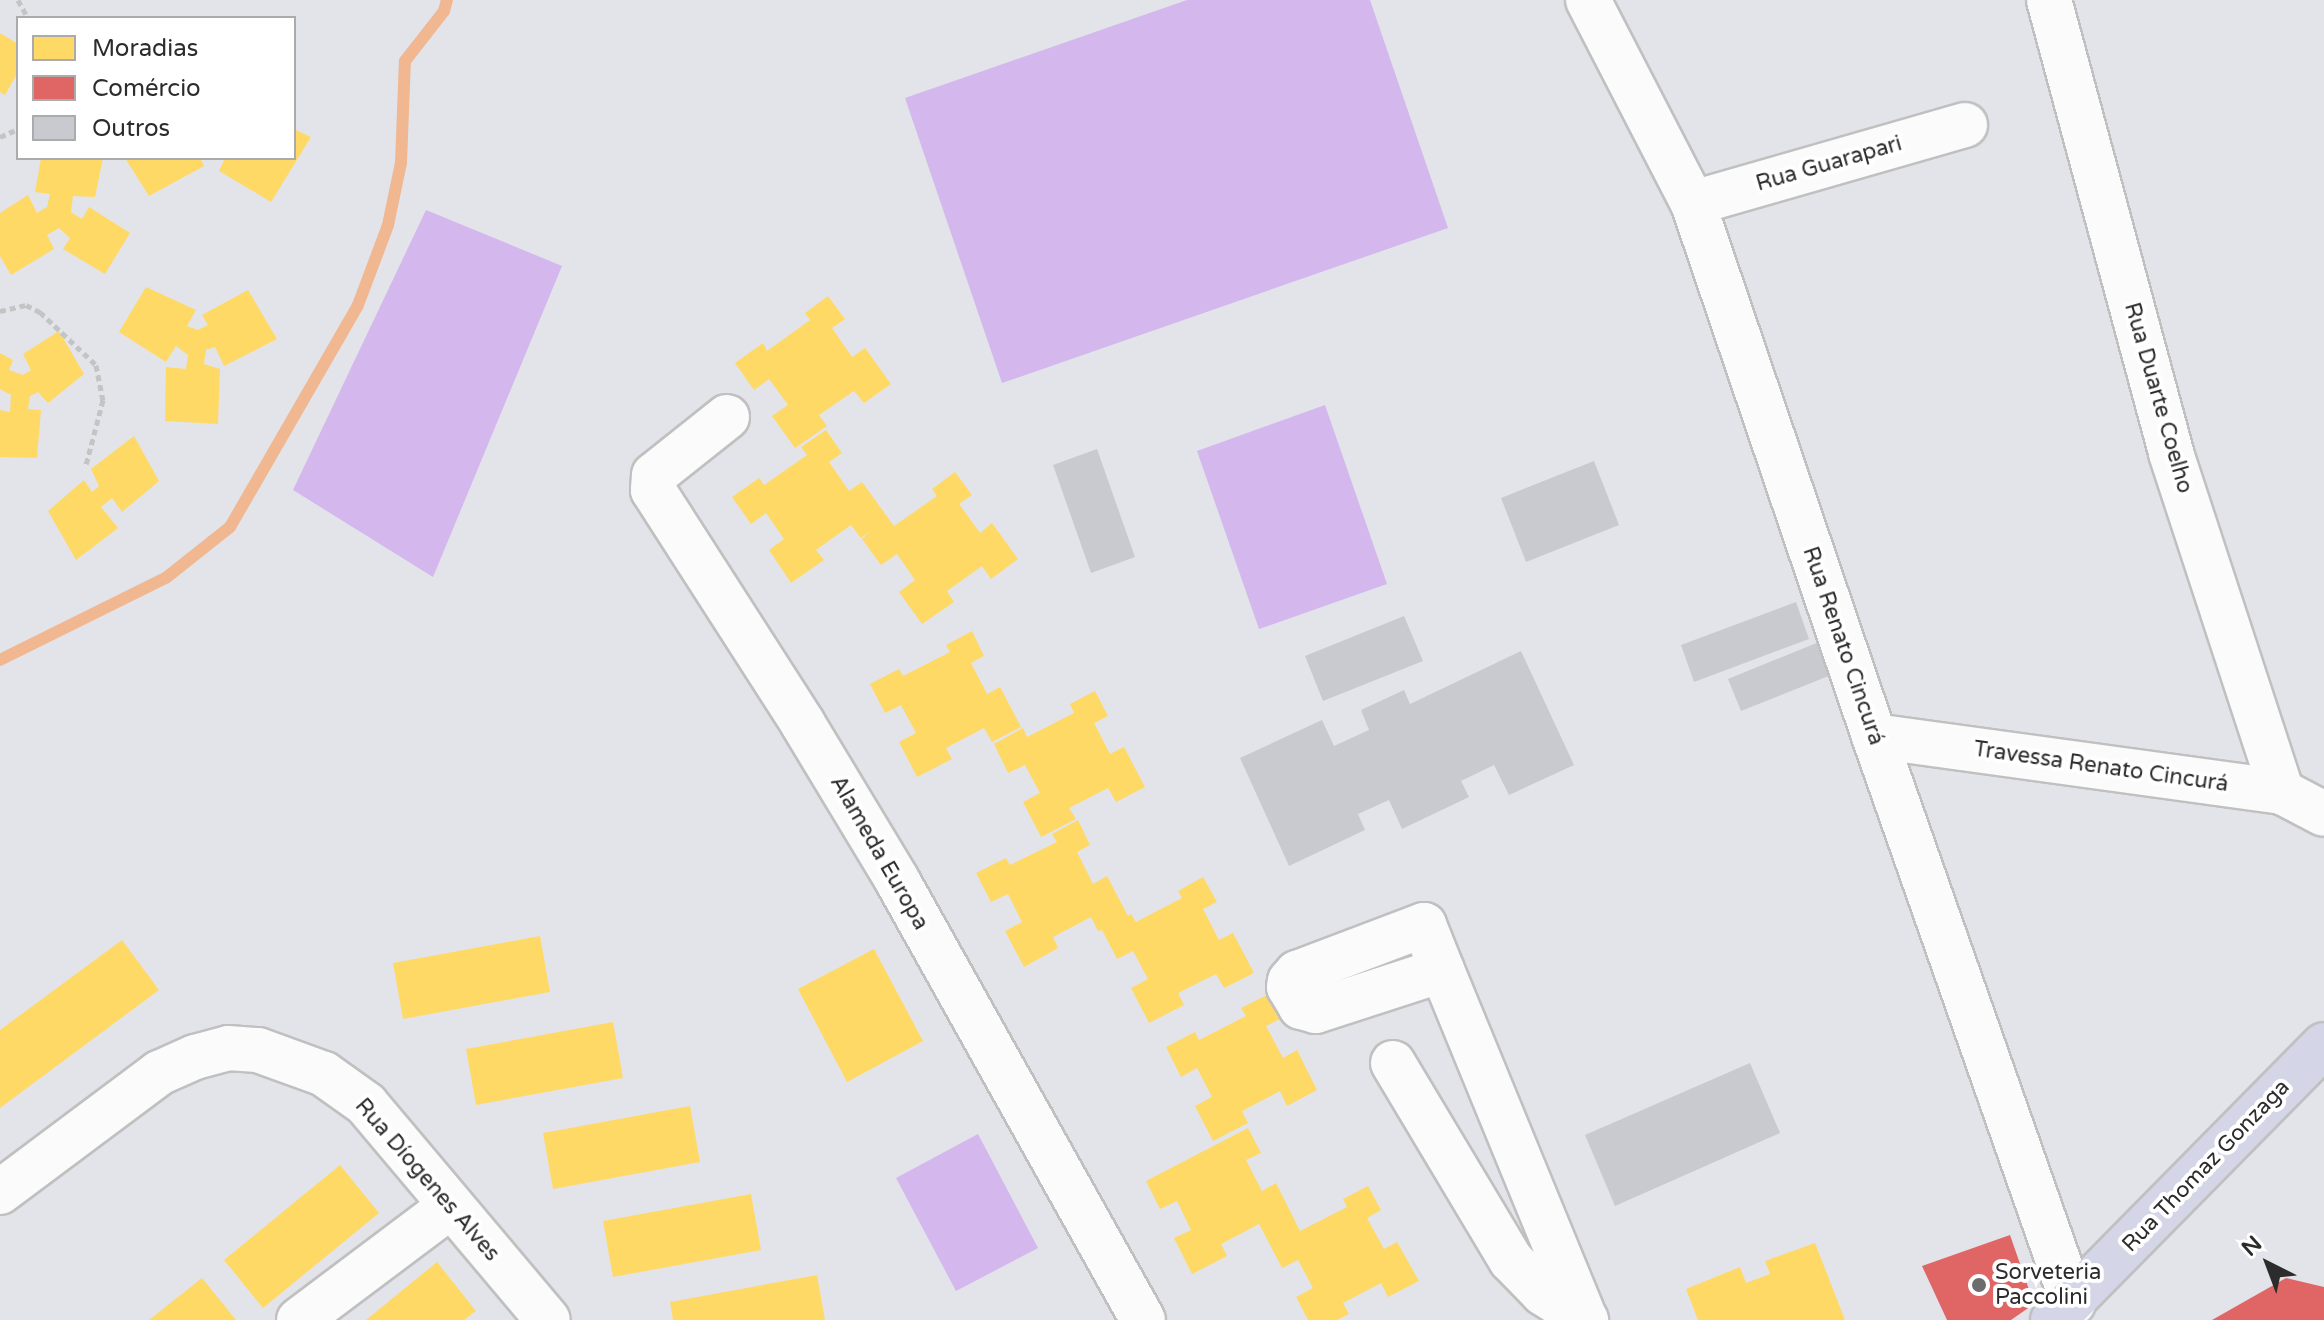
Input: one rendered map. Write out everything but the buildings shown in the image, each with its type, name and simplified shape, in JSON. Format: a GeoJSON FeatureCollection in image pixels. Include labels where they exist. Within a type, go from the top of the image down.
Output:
{"type":"FeatureCollection","features":[{"type":"Feature","properties":{"kind":"main road","name":"Rua Thomaz Gonzaga"},"geometry":{"type":"LineString","coordinates":[[2063,1312],[2324,1045]]}},
{"type":"Feature","properties":{"kind":"street","name":"Rua Renato Cincurá"},"geometry":{"type":"LineString","coordinates":[[1588,0],[1693,203],[1874,736],[2063,1312]]}},
{"type":"Feature","properties":{"kind":"street","name":"Rua Duarte Coelho"},"geometry":{"type":"LineString","coordinates":[[2049,0],[2171,453],[2282,792]]}},
{"type":"Feature","properties":{"kind":"street","name":"Rua Guarapari"},"geometry":{"type":"LineString","coordinates":[[1693,203],[1965,125]]}},
{"type":"Feature","properties":{"kind":"street","name":"Alameda Europa"},"geometry":{"type":"LineString","coordinates":[[727,417],[654,475],[653,490],[803,724],[897,880],[1143,1320]]}},
{"type":"Feature","properties":{"kind":"street","name":"Travessa Renato Cincurá"},"geometry":{"type":"LineString","coordinates":[[1874,736],[2282,792],[2324,814]]}},
{"type":"Feature","properties":{"kind":"street"},"geometry":{"type":"LineString","coordinates":[[1442,970],[1586,1320]]}},
{"type":"Feature","properties":{"kind":"street","name":"Rua Díogenes Alves"},"geometry":{"type":"LineString","coordinates":[[0,1192],[159,1073],[195,1057],[228,1048],[258,1050],[297,1062],[366,1104],[548,1320]]}},
{"type":"Feature","properties":{"kind":"street"},"geometry":{"type":"LineString","coordinates":[[1393,1063],[1511,1260],[1543,1293],[1586,1320]]}},
{"type":"Feature","properties":{"kind":"street"},"geometry":{"type":"LineString","coordinates":[[299,1320],[451,1206]]}},
{"type":"Feature","properties":{"kind":"path"},"geometry":{"type":"LineString","coordinates":[[0,311],[26,305],[40,312],[96,365],[103,400],[86,465]]}},
{"type":"Feature","properties":{"kind":"shaded area"},"geometry":{"type":"Polygon","coordinates":[[[1187,0],[1370,0],[1448,228],[1002,383],[905,98],[1187,0]]]}},
{"type":"Feature","properties":{"kind":"shaded area"},"geometry":{"type":"Polygon","coordinates":[[[426,210],[562,266],[433,577],[293,490],[426,210]]]}},
{"type":"Feature","properties":{"kind":"shaded area"},"geometry":{"type":"Polygon","coordinates":[[[1325,405],[1387,584],[1259,629],[1197,451],[1325,405]]]}},
{"type":"Feature","properties":{"kind":"shaded area"},"geometry":{"type":"Polygon","coordinates":[[[978,1134],[1038,1248],[956,1291],[896,1178],[978,1134]]]}},
{"type":"Feature","properties":{"kind":"waterway"},"geometry":{"type":"LineString","coordinates":[[0,660],[167,577],[230,527],[358,305],[388,225],[401,163],[405,61],[444,11],[447,0]]}},
{"type":"Feature","properties":{"kind":"place","name":"Sorveteria Paccolini"},"geometry":{"type":"Point","coordinates":[1979,1285]}}]}
